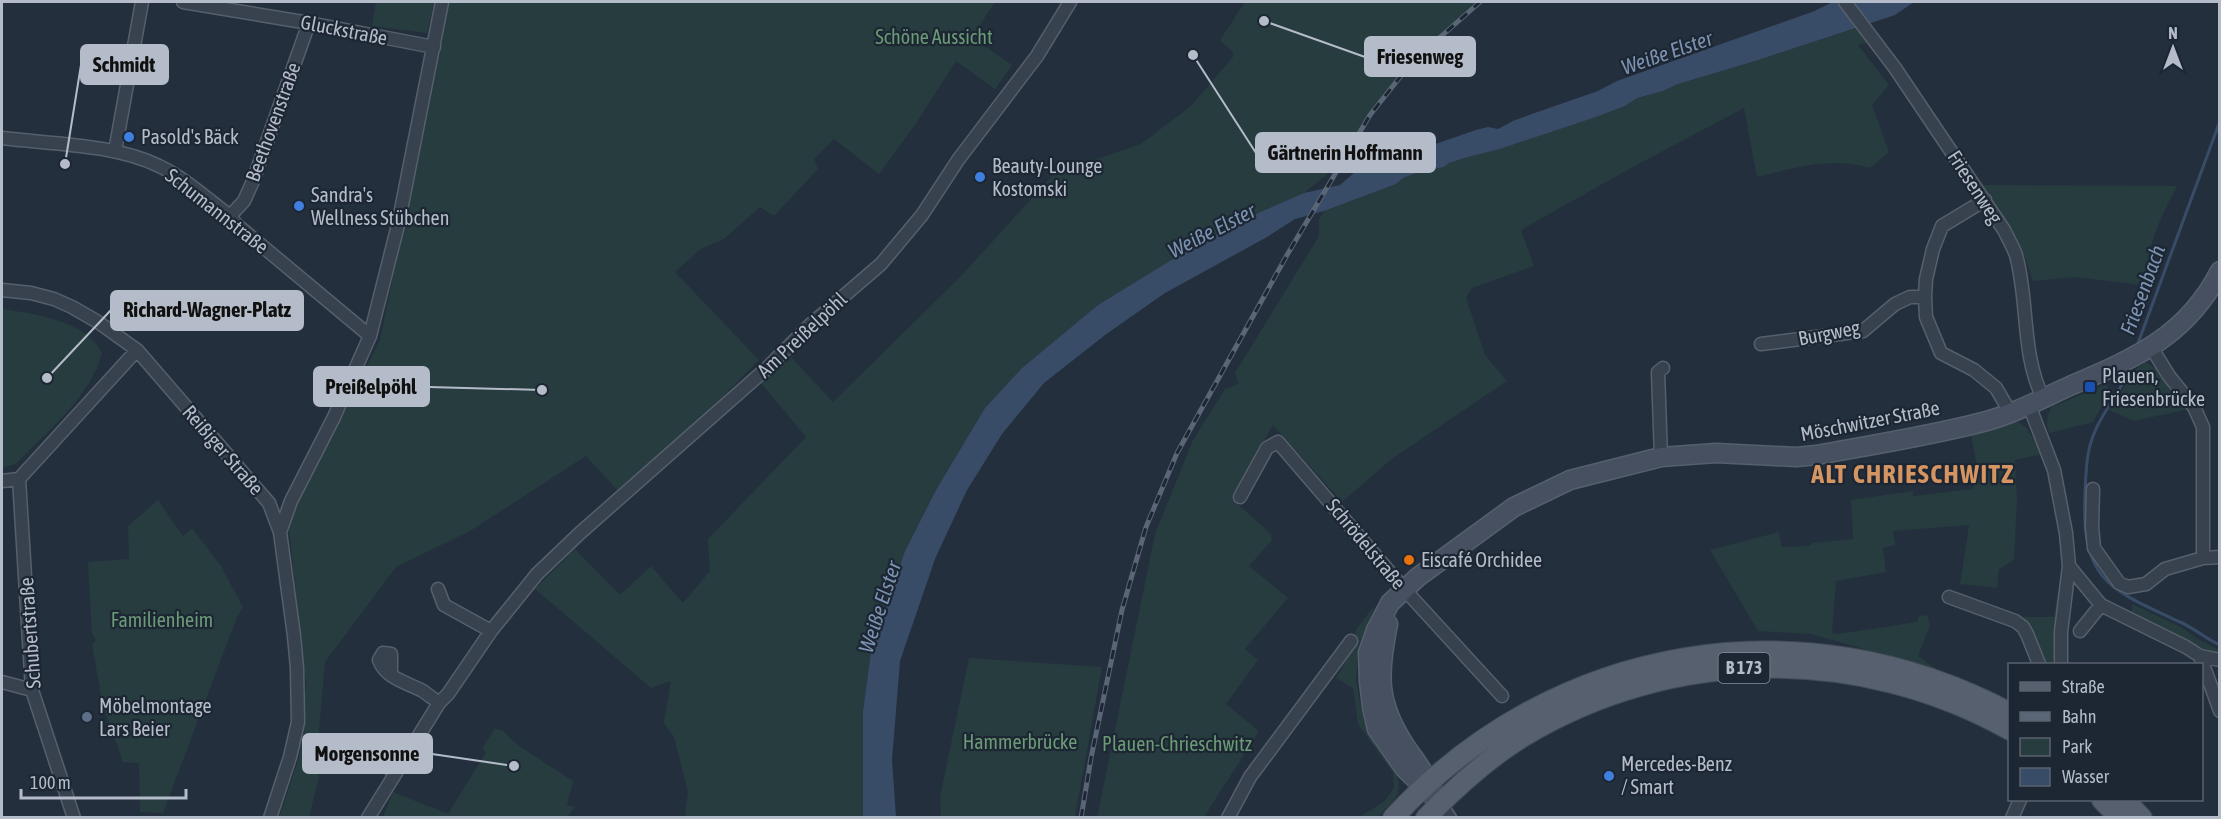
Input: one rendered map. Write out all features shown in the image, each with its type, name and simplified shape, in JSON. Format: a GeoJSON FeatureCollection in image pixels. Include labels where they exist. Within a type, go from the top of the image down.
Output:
{"type":"FeatureCollection","features":[{"type":"Feature","properties":{"kind":"main road","name":"Möschwitzer Straße"},"geometry":{"type":"LineString","coordinates":[[1445,811],[1426,785],[1405,770],[1377,729],[1370,689],[1368,653],[1376,630],[1390,603],[1418,577],[1514,507],[1570,480],[1661,456],[1716,453],[1796,458],[1984,421],[2036,401],[2149,349],[2188,318],[2212,286],[2220,271]]}},
{"type":"Feature","properties":{"kind":"main road","name":"B 173"},"geometry":{"type":"LineString","coordinates":[[1393,818],[1426,785],[1499,728],[1553,698],[1633,670],[1708,655],[1796,651],[1858,658],[1933,678],[2008,711]]}},
{"type":"Feature","properties":{"kind":"main road","name":"B 173"},"geometry":{"type":"LineString","coordinates":[[1426,818],[1445,811],[1488,762],[1521,738],[1555,718],[1615,693],[1703,671],[1782,667],[1818,669],[1877,678],[1957,704],[2008,729]]}},
{"type":"Feature","properties":{"kind":"main road"},"geometry":{"type":"LineString","coordinates":[[2103,801],[2120,818]]}},
{"type":"Feature","properties":{"kind":"main road"},"geometry":{"type":"LineString","coordinates":[[2126,801],[2142,818]]}},
{"type":"Feature","properties":{"kind":"street"},"geometry":{"type":"LineString","coordinates":[[115,152],[142,2]]}},
{"type":"Feature","properties":{"kind":"street","name":"Gluckstraße"},"geometry":{"type":"LineString","coordinates":[[183,2],[227,5],[434,48]]}},
{"type":"Feature","properties":{"kind":"street"},"geometry":{"type":"LineString","coordinates":[[280,532],[291,501],[334,417],[370,336],[398,225],[442,2]]}},
{"type":"Feature","properties":{"kind":"street","name":"Am Preißelpöhl"},"geometry":{"type":"LineString","coordinates":[[368,818],[439,703],[448,694],[491,631],[537,574],[580,533],[766,369],[810,325],[881,264],[922,215],[958,160],[1036,56],[1070,2]]}},
{"type":"Feature","properties":{"kind":"street","name":"Friesenweg"},"geometry":{"type":"LineString","coordinates":[[1845,2],[1874,38],[1985,200],[2015,254],[2029,361],[2035,382],[2036,401],[2061,500],[2069,566],[2061,632],[2061,663]]}},
{"type":"Feature","properties":{"kind":"street","name":"Beethovenstraße"},"geometry":{"type":"LineString","coordinates":[[230,216],[244,201],[253,181],[309,23]]}},
{"type":"Feature","properties":{"kind":"street","name":"Schumannstraße"},"geometry":{"type":"LineString","coordinates":[[2,138],[115,152],[134,156],[173,173],[230,216],[237,225],[370,336]]}},
{"type":"Feature","properties":{"kind":"street"},"geometry":{"type":"LineString","coordinates":[[1985,200],[1942,226],[1933,249],[1926,279],[1924,297],[1926,317],[1941,353],[1974,370],[1996,388],[2010,412]]}},
{"type":"Feature","properties":{"kind":"street","name":"Reißiger Straße"},"geometry":{"type":"LineString","coordinates":[[2,290],[31,293],[72,307],[98,322],[137,350],[269,503],[280,532],[297,668],[298,722],[290,757],[270,818]]}},
{"type":"Feature","properties":{"kind":"street","name":"Burgweg"},"geometry":{"type":"LineString","coordinates":[[1761,344],[1863,331],[1895,304],[1910,297],[1924,297]]}},
{"type":"Feature","properties":{"kind":"street"},"geometry":{"type":"LineString","coordinates":[[2149,349],[2194,407],[2203,427],[2203,558]]}},
{"type":"Feature","properties":{"kind":"street"},"geometry":{"type":"LineString","coordinates":[[2,481],[19,479],[137,350]]}},
{"type":"Feature","properties":{"kind":"street"},"geometry":{"type":"LineString","coordinates":[[1661,456],[1658,372],[1663,368]]}},
{"type":"Feature","properties":{"kind":"street","name":"Schrödelstraße"},"geometry":{"type":"LineString","coordinates":[[1240,497],[1267,448],[1278,441],[1405,590],[1502,696]]}},
{"type":"Feature","properties":{"kind":"street","name":"Schubertstraße"},"geometry":{"type":"LineString","coordinates":[[19,479],[32,690],[74,818]]}},
{"type":"Feature","properties":{"kind":"street"},"geometry":{"type":"LineString","coordinates":[[2093,489],[2094,548],[2103,564],[2119,583],[2128,587],[2146,584],[2165,569],[2203,558],[2220,557]]}},
{"type":"Feature","properties":{"kind":"street"},"geometry":{"type":"LineString","coordinates":[[2069,566],[2101,605],[2200,656],[2220,660]]}},
{"type":"Feature","properties":{"kind":"street"},"geometry":{"type":"LineString","coordinates":[[438,589],[444,605],[491,631]]}},
{"type":"Feature","properties":{"kind":"street"},"geometry":{"type":"LineString","coordinates":[[1949,597],[2015,621],[2023,627],[2039,663]]}},
{"type":"Feature","properties":{"kind":"street"},"geometry":{"type":"LineString","coordinates":[[2080,631],[2101,605]]}},
{"type":"Feature","properties":{"kind":"street"},"geometry":{"type":"LineString","coordinates":[[1228,818],[1250,777],[1351,641]]}},
{"type":"Feature","properties":{"kind":"street"},"geometry":{"type":"LineString","coordinates":[[2200,656],[2203,663]]}},
{"type":"Feature","properties":{"kind":"street"},"geometry":{"type":"LineString","coordinates":[[2203,664],[2220,711]]}},
{"type":"Feature","properties":{"kind":"street"},"geometry":{"type":"LineString","coordinates":[[392,674],[439,703]]}},
{"type":"Feature","properties":{"kind":"street"},"geometry":{"type":"LineString","coordinates":[[2,682],[32,690]]}},
{"type":"Feature","properties":{"kind":"street"},"geometry":{"type":"LineString","coordinates":[[366,751],[372,759],[396,772]]}},
{"type":"Feature","properties":{"kind":"street"},"geometry":{"type":"LineString","coordinates":[[2012,818],[2020,801]]}},
{"type":"Feature","properties":{"kind":"green space"},"geometry":{"type":"Polygon","coordinates":[[[376,2],[434,2],[427,33],[372,26],[376,2]]]}},
{"type":"Feature","properties":{"kind":"green space","name":"Schöne Aussicht"},"geometry":{"type":"Polygon","coordinates":[[[447,2],[995,2],[972,37],[1012,65],[995,89],[956,61],[915,125],[879,174],[834,139],[814,159],[818,169],[774,216],[760,207],[724,239],[701,249],[675,272],[759,360],[700,419],[619,492],[586,456],[470,531],[396,567],[325,662],[317,753],[319,777],[309,817],[279,818],[299,757],[306,683],[288,522],[380,340],[447,2]]]}},
{"type":"Feature","properties":{"kind":"green space"},"geometry":{"type":"Polygon","coordinates":[[[1245,2],[1480,2],[1412,62],[1370,115],[1342,162],[1304,193],[1249,217],[1199,243],[1098,305],[1022,368],[985,408],[936,490],[905,551],[871,652],[863,711],[863,817],[685,817],[688,792],[674,737],[664,723],[671,681],[651,688],[535,589],[575,549],[620,595],[651,566],[683,603],[710,571],[708,539],[806,437],[761,383],[791,357],[833,402],[961,276],[1055,173],[1141,144],[1191,106],[1233,57],[1233,52],[1220,40],[1245,2]]]}},
{"type":"Feature","properties":{"kind":"green space","name":"Plauen-Chrieschwitz"},"geometry":{"type":"Polygon","coordinates":[[[1856,28],[1867,43],[1858,45],[1889,85],[1872,105],[1889,152],[1870,168],[1827,163],[1757,177],[1744,108],[1521,230],[1534,266],[1472,288],[1466,298],[1485,355],[1507,381],[1393,458],[1342,502],[1273,425],[1231,498],[1271,534],[1272,540],[1249,566],[1288,598],[1245,649],[1258,660],[1226,704],[1259,731],[1204,817],[1097,818],[1155,534],[1193,440],[1225,389],[1239,384],[1235,373],[1319,236],[1319,219],[1324,211],[1396,184],[1403,178],[1419,172],[1444,167],[1449,163],[1500,149],[1596,117],[1625,106],[1637,98],[1678,84],[1856,28]]]}},
{"type":"Feature","properties":{"kind":"green space"},"geometry":{"type":"Polygon","coordinates":[[[1983,185],[2177,186],[2151,244],[2149,286],[2075,277],[2033,281],[2013,232],[1983,185]]]}},
{"type":"Feature","properties":{"kind":"green space"},"geometry":{"type":"Polygon","coordinates":[[[2,309],[43,316],[72,326],[94,342],[102,353],[89,383],[69,410],[15,464],[2,468],[2,309]]]}},
{"type":"Feature","properties":{"kind":"green space"},"geometry":{"type":"Polygon","coordinates":[[[2146,362],[2158,370],[2189,409],[2134,421],[2109,410],[2135,370],[2146,362]]]}},
{"type":"Feature","properties":{"kind":"green space"},"geometry":{"type":"Polygon","coordinates":[[[2106,384],[2110,391],[2093,422],[2049,433],[2047,420],[2052,407],[2106,384]]]}},
{"type":"Feature","properties":{"kind":"green space"},"geometry":{"type":"Polygon","coordinates":[[[2013,419],[2026,427],[2043,454],[2015,460],[2017,499],[2014,560],[1999,569],[1997,588],[1960,584],[1969,525],[1893,531],[1895,545],[1883,548],[1886,572],[1836,581],[1832,633],[1917,622],[1919,616],[1927,615],[1930,625],[1918,656],[1937,670],[1811,634],[1758,631],[1710,550],[1779,532],[1782,547],[1809,546],[1813,543],[1853,539],[1851,500],[1913,491],[1913,496],[1973,489],[1976,461],[1971,434],[2013,419]]]}},
{"type":"Feature","properties":{"kind":"green space","name":"Familienheim"},"geometry":{"type":"Polygon","coordinates":[[[158,500],[183,536],[192,528],[221,566],[243,607],[237,617],[163,813],[140,812],[139,763],[123,762],[103,706],[92,645],[96,640],[92,634],[88,562],[129,559],[128,526],[158,500]]]}},
{"type":"Feature","properties":{"kind":"green space"},"geometry":{"type":"Polygon","coordinates":[[[2058,588],[2053,663],[2041,663],[2021,622],[2022,617],[2054,617],[2058,588]]]}},
{"type":"Feature","properties":{"kind":"green space"},"geometry":{"type":"Polygon","coordinates":[[[2132,604],[2181,627],[2219,650],[2219,657],[2131,616],[2132,604]]]}},
{"type":"Feature","properties":{"kind":"green space"},"geometry":{"type":"Polygon","coordinates":[[[1375,605],[1359,645],[1356,680],[1367,724],[1399,782],[1398,793],[1392,803],[1377,817],[1359,817],[1384,802],[1394,788],[1393,773],[1358,724],[1353,688],[1336,678],[1343,667],[1357,628],[1375,605]]]}},
{"type":"Feature","properties":{"kind":"green space","name":"Hammerbrücke"},"geometry":{"type":"Polygon","coordinates":[[[969,658],[1102,667],[1075,817],[941,817],[940,797],[969,658]]]}},
{"type":"Feature","properties":{"kind":"green space"},"geometry":{"type":"Polygon","coordinates":[[[495,728],[503,731],[519,746],[573,781],[567,805],[575,807],[567,817],[383,817],[393,792],[448,814],[486,752],[482,749],[495,728]]]}},
{"type":"Feature","properties":{"kind":"water"},"geometry":{"type":"Polygon","coordinates":[[[1833,2],[1914,2],[1895,15],[1678,84],[1637,98],[1625,106],[1596,117],[1500,149],[1449,163],[1444,167],[1419,172],[1403,178],[1396,184],[1324,211],[1295,219],[1165,293],[1105,335],[1044,383],[1002,434],[967,490],[935,559],[900,661],[892,760],[896,817],[863,818],[863,711],[871,652],[905,551],[936,490],[985,408],[1022,368],[1098,305],[1199,243],[1249,217],[1304,193],[1340,185],[1355,172],[1476,130],[1488,127],[1498,129],[1515,120],[1598,91],[1617,81],[1812,12],[1833,2]]]}},
{"type":"Feature","properties":{"kind":"waterway","name":"Friesenbach"},"geometry":{"type":"LineString","coordinates":[[2137,346],[2220,121]]}},
{"type":"Feature","properties":{"kind":"waterway","name":"Friesenbach"},"geometry":{"type":"LineString","coordinates":[[2130,367],[2122,385],[2100,420],[2090,445],[2085,493],[2088,545],[2094,563],[2104,578],[2117,590],[2185,624],[2220,645]]}},
{"type":"Feature","properties":{"kind":"railway"},"geometry":{"type":"LineString","coordinates":[[1081,818],[1122,610],[1146,527],[1177,453],[1287,255],[1370,115],[1412,62],[1480,2]]}},
{"type":"Feature","properties":{"kind":"place","name":"Friesenweg"},"geometry":{"type":"Point","coordinates":[1264,21]}},
{"type":"Feature","properties":{"kind":"place","name":"Gärtnerin Hoffmann"},"geometry":{"type":"Point","coordinates":[1193,55]}},
{"type":"Feature","properties":{"kind":"place","name":"Pasold's Bäck"},"geometry":{"type":"Point","coordinates":[129,137]}},
{"type":"Feature","properties":{"kind":"place","name":"Schmidt"},"geometry":{"type":"Point","coordinates":[65,164]}},
{"type":"Feature","properties":{"kind":"place","name":"Beauty-Lounge Kostomski"},"geometry":{"type":"Point","coordinates":[980,177]}},
{"type":"Feature","properties":{"kind":"place","name":"Sandra's Wellness Stübchen"},"geometry":{"type":"Point","coordinates":[299,206]}},
{"type":"Feature","properties":{"kind":"place","name":"Richard-Wagner-Platz"},"geometry":{"type":"Point","coordinates":[47,378]}},
{"type":"Feature","properties":{"kind":"place","name":"Plauen, Friesenbrücke"},"geometry":{"type":"Point","coordinates":[2090,387]}},
{"type":"Feature","properties":{"kind":"place","name":"Preißelpöhl"},"geometry":{"type":"Point","coordinates":[542,390]}},
{"type":"Feature","properties":{"kind":"place","name":"Eiscafé Orchidee"},"geometry":{"type":"Point","coordinates":[1409,560]}},
{"type":"Feature","properties":{"kind":"place","name":"Möbelmontage Lars Beier"},"geometry":{"type":"Point","coordinates":[87,717]}},
{"type":"Feature","properties":{"kind":"place","name":"Morgensonne"},"geometry":{"type":"Point","coordinates":[514,766]}},
{"type":"Feature","properties":{"kind":"place","name":"Mercedes-Benz / Smart"},"geometry":{"type":"Point","coordinates":[1609,776]}},
{"type":"Feature","properties":{"kind":"district","name":"ALT CHRIESCHWITZ"},"geometry":{"type":"Point","coordinates":[1913,474]}},
{"type":"Feature","properties":{"kind":"water label","name":"Weiße Elster"},"geometry":{"type":"Point","coordinates":[1667,53]}},
{"type":"Feature","properties":{"kind":"water label","name":"Weiße Elster"},"geometry":{"type":"Point","coordinates":[1212,231]}},
{"type":"Feature","properties":{"kind":"water label","name":"Weiße Elster"},"geometry":{"type":"Point","coordinates":[880,607]}}]}
